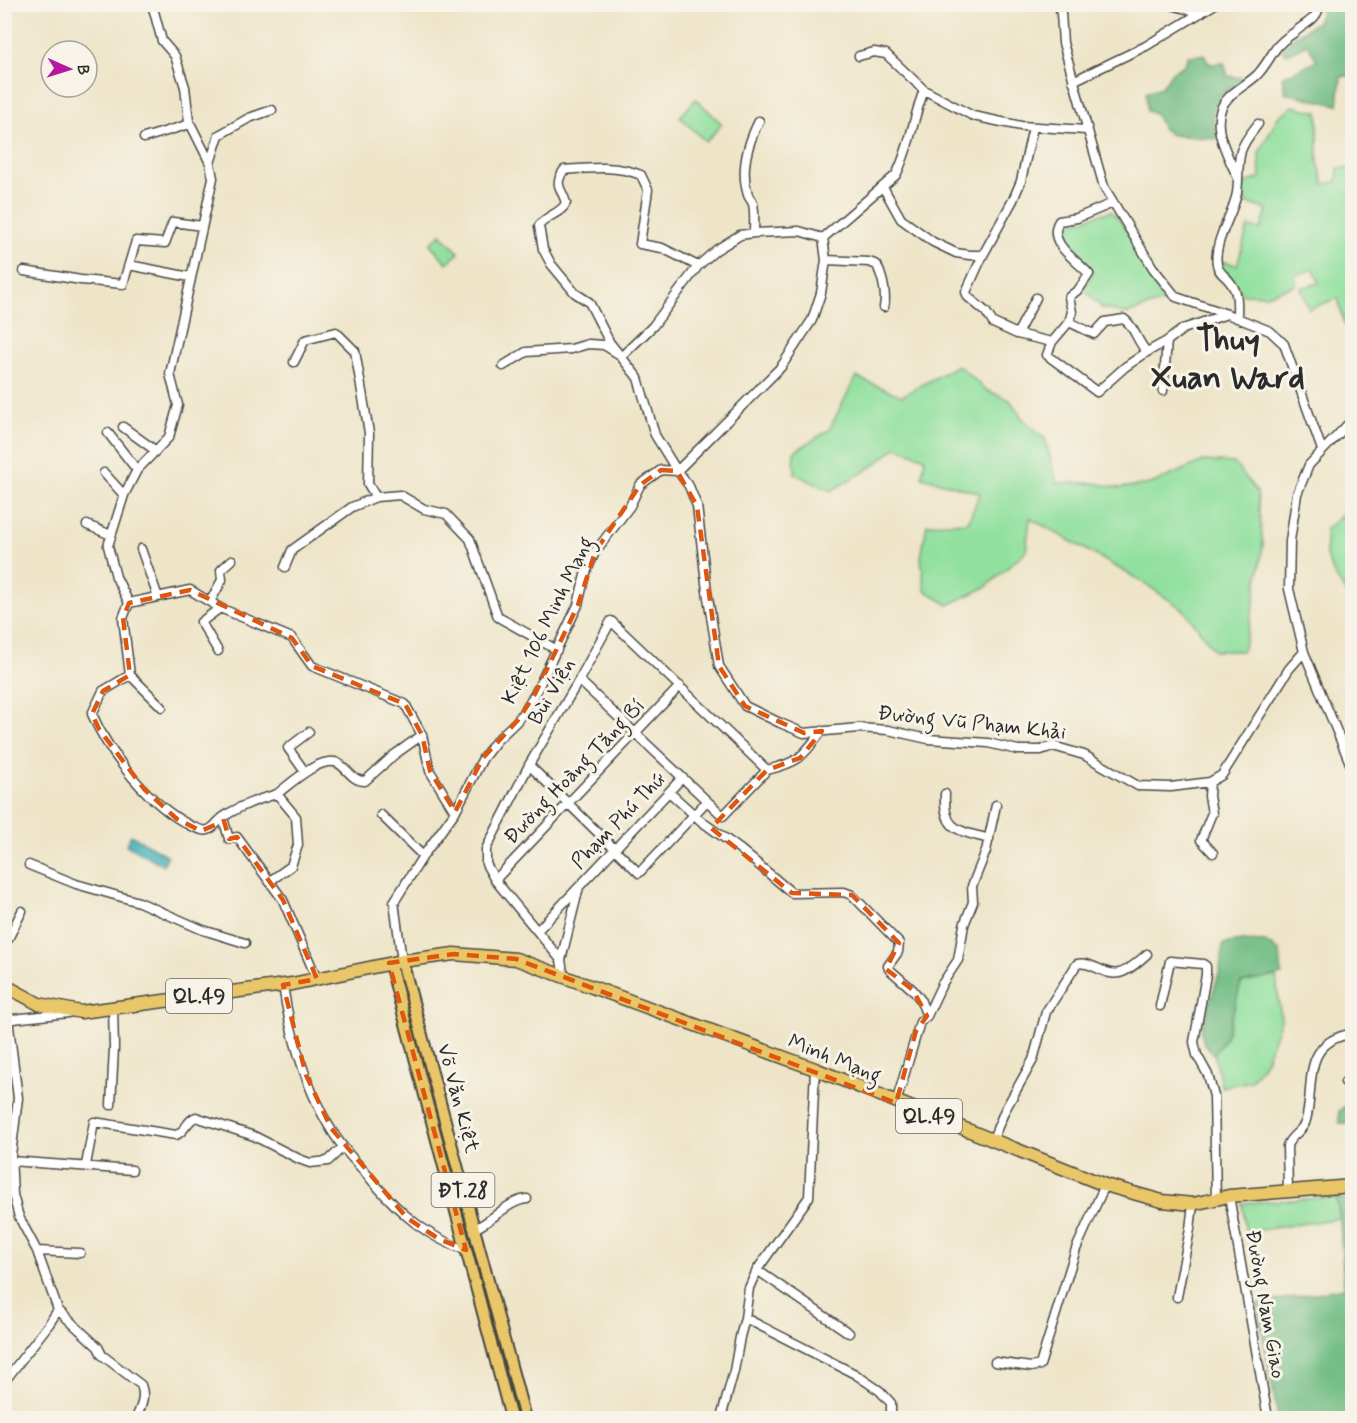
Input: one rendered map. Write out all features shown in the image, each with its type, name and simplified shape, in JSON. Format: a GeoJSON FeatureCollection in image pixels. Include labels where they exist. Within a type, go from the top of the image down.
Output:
{"type":"FeatureCollection","features":[{"type":"Feature","properties":{"kind":"highway","name":"Minh Mạng"},"geometry":{"type":"LineString","coordinates":[[396,962],[454,954],[516,959],[815,1069],[1105,1185],[1162,1202],[1193,1204],[1229,1196],[1353,1186]]}},
{"type":"Feature","properties":{"kind":"highway","name":"QL.49"},"geometry":{"type":"LineString","coordinates":[[4,985],[39,1004],[81,1012],[282,985],[396,962]]}},
{"type":"Feature","properties":{"kind":"main road","name":"Võ Văn Kiệt"},"geometry":{"type":"LineString","coordinates":[[396,962],[458,1171],[525,1419]]}},
{"type":"Feature","properties":{"kind":"main road","name":"Võ Văn Kiệt"},"geometry":{"type":"LineString","coordinates":[[396,962],[446,1174],[511,1418]]}},
{"type":"Feature","properties":{"kind":"main road"},"geometry":{"type":"LineString","coordinates":[[446,1174],[458,1171]]}},
{"type":"Feature","properties":{"kind":"street"},"geometry":{"type":"LineString","coordinates":[[152,4],[162,41],[175,56],[185,87],[190,124],[210,163],[213,178],[170,374],[178,405],[170,437],[137,470],[124,495],[108,546],[116,578],[129,603],[123,618],[130,675],[162,707]]}},
{"type":"Feature","properties":{"kind":"street"},"geometry":{"type":"LineString","coordinates":[[1058,4],[1061,13],[1063,43],[1086,130],[1104,187],[1113,203],[1153,268],[1176,297],[1270,331],[1284,344],[1322,450]]}},
{"type":"Feature","properties":{"kind":"street"},"geometry":{"type":"LineString","coordinates":[[1168,4],[1201,13]]}},
{"type":"Feature","properties":{"kind":"street"},"geometry":{"type":"LineString","coordinates":[[1073,81],[1146,46],[1215,4]]}},
{"type":"Feature","properties":{"kind":"street"},"geometry":{"type":"LineString","coordinates":[[1238,178],[1219,129],[1221,106],[1230,95],[1259,73],[1284,40],[1315,17],[1319,11],[1317,4]]}},
{"type":"Feature","properties":{"kind":"street"},"geometry":{"type":"LineString","coordinates":[[859,56],[874,52],[886,54],[924,90],[973,116],[1033,127],[1086,130]]}},
{"type":"Feature","properties":{"kind":"street"},"geometry":{"type":"LineString","coordinates":[[823,238],[896,175],[902,164],[924,90]]}},
{"type":"Feature","properties":{"kind":"street"},"geometry":{"type":"LineString","coordinates":[[210,163],[219,135],[249,118],[272,110]]}},
{"type":"Feature","properties":{"kind":"street"},"geometry":{"type":"LineString","coordinates":[[754,233],[753,204],[745,181],[750,139],[759,121]]}},
{"type":"Feature","properties":{"kind":"street"},"geometry":{"type":"LineString","coordinates":[[144,138],[190,124]]}},
{"type":"Feature","properties":{"kind":"street"},"geometry":{"type":"LineString","coordinates":[[1237,318],[1236,291],[1217,266],[1216,255],[1236,195],[1241,150],[1258,124]]}},
{"type":"Feature","properties":{"kind":"street"},"geometry":{"type":"LineString","coordinates":[[1033,127],[1021,181],[1013,201],[983,255],[966,294],[986,312],[993,323],[1017,334],[1052,342]]}},
{"type":"Feature","properties":{"kind":"street","name":"Đường Vũ Phạm Khải"},"geometry":{"type":"LineString","coordinates":[[698,266],[662,248],[640,244],[648,190],[641,175],[629,170],[597,167],[564,170],[558,183],[566,203],[563,209],[543,220],[538,226],[543,249],[551,264],[575,293],[589,302],[610,343],[638,378],[655,435],[689,486],[698,506],[707,591],[719,666],[746,706],[804,733],[859,728],[888,730],[928,739],[988,743],[1029,751],[1053,746],[1084,755],[1138,786],[1171,787],[1210,782]]}},
{"type":"Feature","properties":{"kind":"street"},"geometry":{"type":"LineString","coordinates":[[883,187],[901,219],[933,242],[956,253],[983,255]]}},
{"type":"Feature","properties":{"kind":"street"},"geometry":{"type":"LineString","coordinates":[[1113,203],[1077,218],[1059,221],[1057,224],[1058,241],[1066,253],[1089,274],[1079,289],[1069,297],[1072,312],[1069,322],[1052,342],[1047,355],[1097,392],[1125,367],[1183,329],[1227,314]]}},
{"type":"Feature","properties":{"kind":"street"},"geometry":{"type":"LineString","coordinates":[[24,271],[123,284],[136,241],[165,243],[173,222],[202,226]]}},
{"type":"Feature","properties":{"kind":"street"},"geometry":{"type":"LineString","coordinates":[[502,366],[526,352],[561,350],[588,344],[604,345],[622,356],[653,326],[698,266],[716,249],[733,239],[754,233],[800,231],[823,238]]}},
{"type":"Feature","properties":{"kind":"street"},"geometry":{"type":"LineString","coordinates":[[677,471],[781,368],[812,320],[821,293],[826,260],[823,238]]}},
{"type":"Feature","properties":{"kind":"street"},"geometry":{"type":"LineString","coordinates":[[826,260],[869,261],[877,266],[882,276],[886,297],[884,307]]}},
{"type":"Feature","properties":{"kind":"street"},"geometry":{"type":"LineString","coordinates":[[129,265],[190,277]]}},
{"type":"Feature","properties":{"kind":"street"},"geometry":{"type":"LineString","coordinates":[[1017,334],[1036,298]]}},
{"type":"Feature","properties":{"kind":"street"},"geometry":{"type":"LineString","coordinates":[[1069,322],[1094,334],[1105,322],[1124,319],[1131,325],[1138,341],[1147,352]]}},
{"type":"Feature","properties":{"kind":"street"},"geometry":{"type":"LineString","coordinates":[[294,362],[304,340],[336,332],[355,351],[369,433],[368,484],[375,496]]}},
{"type":"Feature","properties":{"kind":"street"},"geometry":{"type":"LineString","coordinates":[[1163,391],[1167,341]]}},
{"type":"Feature","properties":{"kind":"street"},"geometry":{"type":"LineString","coordinates":[[1352,768],[1304,652],[1289,589],[1290,541],[1297,494],[1308,465],[1353,420]]}},
{"type":"Feature","properties":{"kind":"street"},"geometry":{"type":"LineString","coordinates":[[123,427],[156,451]]}},
{"type":"Feature","properties":{"kind":"street"},"geometry":{"type":"LineString","coordinates":[[108,433],[137,470]]}},
{"type":"Feature","properties":{"kind":"street","name":"Kiệt 106 Minh Mạng"},"geometry":{"type":"LineString","coordinates":[[396,962],[394,902],[423,856],[455,812],[483,758],[497,740],[518,720],[535,694],[578,605],[585,575],[595,552],[630,506],[640,485],[661,470],[677,471]]}},
{"type":"Feature","properties":{"kind":"street"},"geometry":{"type":"LineString","coordinates":[[104,473],[124,495]]}},
{"type":"Feature","properties":{"kind":"street"},"geometry":{"type":"LineString","coordinates":[[285,567],[292,550],[352,507],[375,496],[400,495],[424,509],[446,514],[470,539],[498,617],[557,650]]}},
{"type":"Feature","properties":{"kind":"street"},"geometry":{"type":"LineString","coordinates":[[87,525],[111,535]]}},
{"type":"Feature","properties":{"kind":"street"},"geometry":{"type":"LineString","coordinates":[[141,549],[158,597]]}},
{"type":"Feature","properties":{"kind":"street"},"geometry":{"type":"LineString","coordinates":[[210,602],[222,580],[221,570],[232,560]]}},
{"type":"Feature","properties":{"kind":"street"},"geometry":{"type":"LineString","coordinates":[[129,603],[190,590],[220,608],[292,638],[312,666],[405,704],[422,735],[430,771],[455,812]]}},
{"type":"Feature","properties":{"kind":"street"},"geometry":{"type":"LineString","coordinates":[[218,651],[201,622],[220,608]]}},
{"type":"Feature","properties":{"kind":"street","name":"Bùi Viện"},"geometry":{"type":"LineString","coordinates":[[561,960],[495,880],[486,864],[486,849],[529,765],[611,621],[767,770]]}},
{"type":"Feature","properties":{"kind":"street"},"geometry":{"type":"LineString","coordinates":[[1213,853],[1201,840],[1212,813],[1209,796],[1210,782],[1222,775],[1289,669],[1304,652]]}},
{"type":"Feature","properties":{"kind":"street"},"geometry":{"type":"LineString","coordinates":[[130,675],[104,691],[92,714],[111,749],[144,789],[177,819],[201,831],[215,826],[223,818],[262,798],[277,794],[305,772],[332,761],[340,763],[354,778],[365,781],[394,755],[422,735]]}},
{"type":"Feature","properties":{"kind":"street"},"geometry":{"type":"LineString","coordinates":[[579,680],[723,816],[767,770],[790,764],[800,758],[822,731]]}},
{"type":"Feature","properties":{"kind":"street","name":"Đường Hoàng Tăng Bí"},"geometry":{"type":"LineString","coordinates":[[495,880],[680,686]]}},
{"type":"Feature","properties":{"kind":"street"},"geometry":{"type":"LineString","coordinates":[[305,772],[288,748],[309,732]]}},
{"type":"Feature","properties":{"kind":"street"},"geometry":{"type":"LineString","coordinates":[[529,765],[639,873],[707,801]]}},
{"type":"Feature","properties":{"kind":"street","name":"Phạm Phú Thứ"},"geometry":{"type":"LineString","coordinates":[[538,930],[682,778]]}},
{"type":"Feature","properties":{"kind":"street"},"geometry":{"type":"LineString","coordinates":[[669,792],[792,893],[844,892],[852,895],[899,943],[898,952],[888,966],[889,969],[913,990],[920,999],[927,1016]]}},
{"type":"Feature","properties":{"kind":"street"},"geometry":{"type":"LineString","coordinates":[[270,881],[291,866],[298,845],[296,817],[277,794]]}},
{"type":"Feature","properties":{"kind":"street"},"geometry":{"type":"LineString","coordinates":[[945,794],[944,812],[951,825],[989,839]]}},
{"type":"Feature","properties":{"kind":"street"},"geometry":{"type":"LineString","coordinates":[[896,1103],[916,1031],[920,1022],[927,1016],[942,984],[958,960],[964,925],[973,902],[972,886],[989,839],[996,804]]}},
{"type":"Feature","properties":{"kind":"street"},"geometry":{"type":"LineString","coordinates":[[381,815],[423,856]]}},
{"type":"Feature","properties":{"kind":"street"},"geometry":{"type":"LineString","coordinates":[[223,818],[229,839],[237,837],[283,900],[317,979]]}},
{"type":"Feature","properties":{"kind":"street"},"geometry":{"type":"LineString","coordinates":[[30,865],[76,884],[139,902],[203,930],[245,943]]}},
{"type":"Feature","properties":{"kind":"street","name":"Phạm Phú Thứ"},"geometry":{"type":"LineString","coordinates":[[564,978],[561,960],[579,887]]}},
{"type":"Feature","properties":{"kind":"street"},"geometry":{"type":"LineString","coordinates":[[4,947],[22,911]]}},
{"type":"Feature","properties":{"kind":"street"},"geometry":{"type":"LineString","coordinates":[[992,1141],[1005,1110],[1033,1060],[1046,1012],[1077,964],[1084,963],[1117,974],[1148,954]]}},
{"type":"Feature","properties":{"kind":"street"},"geometry":{"type":"LineString","coordinates":[[1160,1006],[1170,961],[1206,966],[1194,1042],[1214,1096],[1216,1200]]}},
{"type":"Feature","properties":{"kind":"street"},"geometry":{"type":"LineString","coordinates":[[282,985],[292,1032],[306,1075],[324,1115],[343,1147],[388,1200],[408,1218],[439,1239],[466,1250]]}},
{"type":"Feature","properties":{"kind":"street"},"geometry":{"type":"LineString","coordinates":[[111,1105],[114,1048],[113,1008]]}},
{"type":"Feature","properties":{"kind":"street"},"geometry":{"type":"LineString","coordinates":[[81,1012],[6,1020],[8,1055],[18,1098],[8,1197],[37,1251],[58,1310],[98,1347],[102,1355],[141,1385],[143,1399],[136,1419]]}},
{"type":"Feature","properties":{"kind":"street"},"geometry":{"type":"LineString","coordinates":[[1288,1191],[1288,1141],[1305,1124],[1309,1085],[1317,1053],[1328,1041],[1344,1035]]}},
{"type":"Feature","properties":{"kind":"street"},"geometry":{"type":"LineString","coordinates":[[721,1419],[746,1318],[749,1288],[757,1270],[809,1197],[815,1069]]}},
{"type":"Feature","properties":{"kind":"street"},"geometry":{"type":"LineString","coordinates":[[86,1165],[94,1122],[176,1135],[192,1118],[196,1117],[254,1136],[310,1163],[328,1161],[343,1147]]}},
{"type":"Feature","properties":{"kind":"street"},"geometry":{"type":"LineString","coordinates":[[11,1161],[132,1170]]}},
{"type":"Feature","properties":{"kind":"street"},"geometry":{"type":"LineString","coordinates":[[995,1362],[1031,1367],[1040,1365],[1076,1249],[1105,1185]]}},
{"type":"Feature","properties":{"kind":"street","name":"Đường Nam Giao"},"geometry":{"type":"LineString","coordinates":[[1229,1196],[1268,1419]]}},
{"type":"Feature","properties":{"kind":"street"},"geometry":{"type":"LineString","coordinates":[[474,1229],[517,1201],[527,1199]]}},
{"type":"Feature","properties":{"kind":"street"},"geometry":{"type":"LineString","coordinates":[[1177,1297],[1193,1204]]}},
{"type":"Feature","properties":{"kind":"street"},"geometry":{"type":"LineString","coordinates":[[37,1251],[80,1253]]}},
{"type":"Feature","properties":{"kind":"street"},"geometry":{"type":"LineString","coordinates":[[757,1270],[849,1333]]}},
{"type":"Feature","properties":{"kind":"street"},"geometry":{"type":"LineString","coordinates":[[4,1382],[50,1324],[58,1310]]}},
{"type":"Feature","properties":{"kind":"street"},"geometry":{"type":"LineString","coordinates":[[746,1318],[855,1374],[891,1403],[891,1419]]}},
{"type":"Feature","properties":{"kind":"highlighted area"},"geometry":{"type":"Polygon","coordinates":[[[661,470],[677,471],[697,506],[719,666],[745,706],[804,733],[822,731],[800,758],[767,770],[711,828],[792,893],[852,895],[899,943],[886,969],[913,990],[927,1016],[916,1031],[896,1103],[516,959],[454,954],[389,963],[466,1250],[439,1239],[407,1218],[331,1128],[306,1075],[283,985],[317,979],[283,900],[237,837],[229,839],[224,821],[201,831],[177,819],[144,789],[99,729],[92,714],[103,691],[130,675],[123,618],[129,603],[190,590],[292,638],[312,666],[405,704],[422,735],[430,771],[455,812],[483,758],[518,720],[535,694],[578,605],[595,552],[640,485],[661,470]]]}},
{"type":"Feature","properties":{"kind":"green space"},"geometry":{"type":"Polygon","coordinates":[[[1324,5],[1352,5],[1352,75],[1341,77],[1338,105],[1286,93],[1282,77],[1317,61],[1308,44],[1286,54],[1282,49],[1294,37],[1317,22],[1324,5]]]}},
{"type":"Feature","properties":{"kind":"green space"},"geometry":{"type":"Polygon","coordinates":[[[1204,55],[1210,64],[1224,63],[1228,76],[1246,78],[1224,93],[1212,111],[1217,139],[1172,135],[1163,129],[1156,114],[1147,111],[1146,92],[1162,87],[1172,72],[1184,65],[1188,56],[1204,55]]]}},
{"type":"Feature","properties":{"kind":"green space"},"geometry":{"type":"Polygon","coordinates":[[[696,99],[722,124],[706,142],[680,117],[696,99]]]}},
{"type":"Feature","properties":{"kind":"green space"},"geometry":{"type":"Polygon","coordinates":[[[1293,106],[1318,112],[1318,163],[1324,184],[1337,182],[1338,168],[1352,168],[1352,330],[1344,324],[1338,298],[1309,309],[1301,288],[1319,283],[1314,269],[1295,275],[1296,285],[1266,295],[1243,294],[1223,269],[1221,261],[1237,265],[1248,227],[1261,229],[1267,210],[1244,202],[1243,184],[1260,178],[1259,153],[1278,117],[1293,106]]]}},
{"type":"Feature","properties":{"kind":"green space"},"geometry":{"type":"Polygon","coordinates":[[[1111,211],[1120,220],[1169,300],[1126,314],[1102,308],[1083,288],[1093,273],[1068,248],[1061,235],[1060,226],[1111,211]]]}},
{"type":"Feature","properties":{"kind":"green space"},"geometry":{"type":"Polygon","coordinates":[[[441,234],[459,253],[447,263],[430,244],[441,234]]]}},
{"type":"Feature","properties":{"kind":"green space"},"geometry":{"type":"Polygon","coordinates":[[[958,365],[986,390],[1010,400],[1022,418],[1045,439],[1057,483],[1094,483],[1119,488],[1151,484],[1203,461],[1234,463],[1257,492],[1263,545],[1253,608],[1243,651],[1215,651],[1185,611],[1141,581],[1030,518],[1026,551],[986,587],[948,605],[925,590],[921,557],[927,524],[968,522],[980,493],[922,477],[925,458],[897,447],[872,467],[831,491],[795,474],[794,452],[829,430],[856,377],[902,396],[958,365]]]}},
{"type":"Feature","properties":{"kind":"green space"},"geometry":{"type":"Polygon","coordinates":[[[1352,486],[1351,599],[1335,576],[1326,556],[1326,529],[1345,512],[1352,486]]]}},
{"type":"Feature","properties":{"kind":"green space"},"geometry":{"type":"Polygon","coordinates":[[[1243,941],[1265,942],[1280,951],[1282,975],[1241,983],[1226,1037],[1214,1054],[1204,1044],[1201,1031],[1220,970],[1223,944],[1243,941]]]}},
{"type":"Feature","properties":{"kind":"green space"},"geometry":{"type":"Polygon","coordinates":[[[1276,976],[1281,1020],[1265,1062],[1251,1081],[1222,1087],[1214,1054],[1226,1037],[1241,983],[1276,976]]]}},
{"type":"Feature","properties":{"kind":"green space"},"geometry":{"type":"Polygon","coordinates":[[[1352,1100],[1352,1124],[1339,1123],[1339,1111],[1352,1100]]]}},
{"type":"Feature","properties":{"kind":"green space"},"geometry":{"type":"Polygon","coordinates":[[[1336,1197],[1340,1218],[1246,1232],[1242,1203],[1336,1197]]]}},
{"type":"Feature","properties":{"kind":"green space"},"geometry":{"type":"Polygon","coordinates":[[[1336,1197],[1352,1200],[1352,1418],[1278,1418],[1257,1304],[1344,1288],[1340,1218],[1336,1197]]]}},
{"type":"Feature","properties":{"kind":"water"},"geometry":{"type":"Polygon","coordinates":[[[131,835],[168,856],[163,865],[126,845],[131,835]]]}},
{"type":"Feature","properties":{"kind":"district","name":"Thuy Xuan Ward"},"geometry":{"type":"Point","coordinates":[1228,357]}}]}
